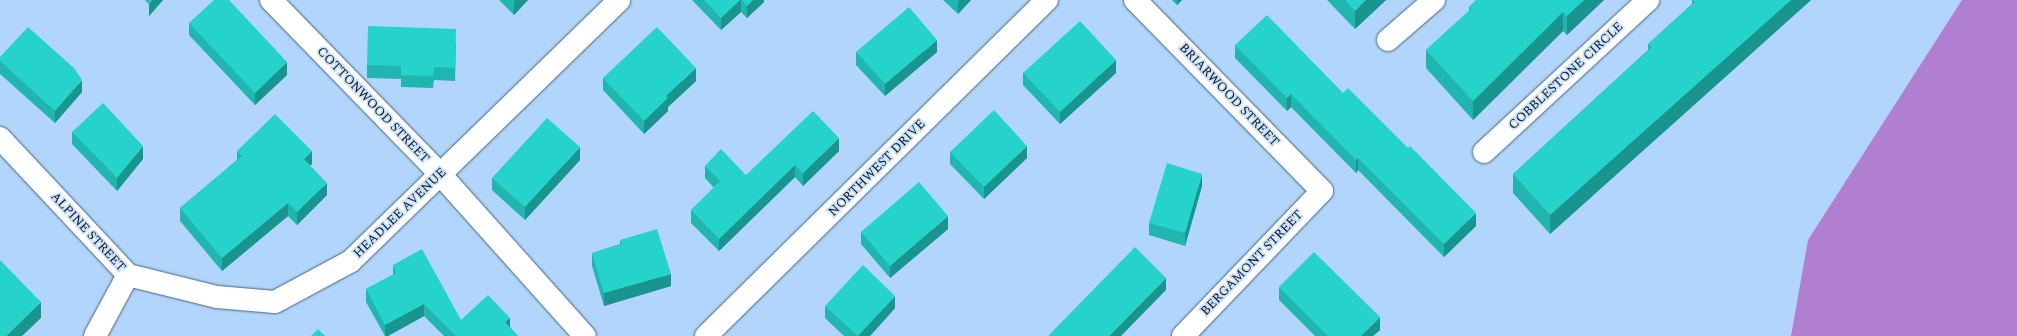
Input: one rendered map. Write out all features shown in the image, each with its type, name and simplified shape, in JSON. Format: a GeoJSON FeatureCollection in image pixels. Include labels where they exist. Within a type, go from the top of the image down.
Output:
{"type":"FeatureCollection","features":[{"type":"Feature","properties":{"kind":"street","name":"COTTONWOOD STREET"},"geometry":{"type":"LineString","coordinates":[[271,0],[440,174],[585,336]]}},
{"type":"Feature","properties":{"kind":"street","name":"HEADLEE AVENUE"},"geometry":{"type":"LineString","coordinates":[[128,275],[217,297],[275,302],[351,261],[619,0]]}},
{"type":"Feature","properties":{"kind":"street","name":"NORTHWEST DRIVE"},"geometry":{"type":"LineString","coordinates":[[706,336],[1047,0]]}},
{"type":"Feature","properties":{"kind":"street","name":"BRIARWOOD STREET"},"geometry":{"type":"LineString","coordinates":[[1135,0],[1322,191]]}},
{"type":"Feature","properties":{"kind":"street"},"geometry":{"type":"LineString","coordinates":[[1388,40],[1434,0]]}},
{"type":"Feature","properties":{"kind":"street","name":"COBBLESTONE CIRCLE"},"geometry":{"type":"LineString","coordinates":[[1484,152],[1648,0]]}},
{"type":"Feature","properties":{"kind":"street","name":"ALPINE STREET"},"geometry":{"type":"LineString","coordinates":[[0,138],[128,275],[95,336]]}},
{"type":"Feature","properties":{"kind":"street","name":"BERGAMONT STREET"},"geometry":{"type":"LineString","coordinates":[[1182,336],[1322,191]]}},
{"type":"Feature","properties":{"kind":"shaded area"},"geometry":{"type":"Polygon","coordinates":[[[1962,0],[2017,0],[2017,336],[1791,336],[1808,240],[1962,0]]]}},
{"type":"Feature","properties":{"kind":"building"},"geometry":{"type":"Polygon","coordinates":[[[214,0],[229,0],[287,62],[255,93],[189,23],[214,0]]]}},
{"type":"Feature","properties":{"kind":"building"},"geometry":{"type":"Polygon","coordinates":[[[704,0],[740,0],[721,18],[704,0]]]}},
{"type":"Feature","properties":{"kind":"building"},"geometry":{"type":"Polygon","coordinates":[[[742,0],[753,0],[747,6],[742,0]]]}},
{"type":"Feature","properties":{"kind":"building"},"geometry":{"type":"Polygon","coordinates":[[[1345,0],[1366,0],[1355,11],[1345,0]]]}},
{"type":"Feature","properties":{"kind":"building"},"geometry":{"type":"Polygon","coordinates":[[[1476,0],[1584,0],[1567,16],[1563,12],[1473,101],[1426,50],[1471,9],[1469,7],[1476,0]]]}},
{"type":"Feature","properties":{"kind":"building"},"geometry":{"type":"Polygon","coordinates":[[[1693,0],[1791,0],[1550,215],[1513,174],[1652,47],[1648,44],[1695,2],[1693,0]]]}},
{"type":"Feature","properties":{"kind":"building"},"geometry":{"type":"Polygon","coordinates":[[[909,7],[937,40],[885,84],[856,52],[909,7]]]}},
{"type":"Feature","properties":{"kind":"building"},"geometry":{"type":"Polygon","coordinates":[[[1267,15],[1343,93],[1348,88],[1408,148],[1410,146],[1476,213],[1444,244],[1358,158],[1356,160],[1291,94],[1287,98],[1235,45],[1267,15]]]}},
{"type":"Feature","properties":{"kind":"building"},"geometry":{"type":"Polygon","coordinates":[[[1080,21],[1116,60],[1060,112],[1023,73],[1080,21]]]}},
{"type":"Feature","properties":{"kind":"building"},"geometry":{"type":"Polygon","coordinates":[[[368,26],[456,29],[455,68],[434,67],[433,76],[401,75],[401,66],[367,65],[368,26]]]}},
{"type":"Feature","properties":{"kind":"building"},"geometry":{"type":"Polygon","coordinates":[[[28,27],[74,68],[82,80],[55,111],[0,61],[0,57],[28,27]]]}},
{"type":"Feature","properties":{"kind":"building"},"geometry":{"type":"Polygon","coordinates":[[[657,27],[696,68],[666,96],[668,98],[644,121],[603,78],[657,27]]]}},
{"type":"Feature","properties":{"kind":"building"},"geometry":{"type":"Polygon","coordinates":[[[103,103],[143,146],[117,178],[72,132],[103,103]]]}},
{"type":"Feature","properties":{"kind":"building"},"geometry":{"type":"Polygon","coordinates":[[[994,110],[1027,146],[984,187],[950,152],[994,110]]]}},
{"type":"Feature","properties":{"kind":"building"},"geometry":{"type":"Polygon","coordinates":[[[813,111],[839,138],[803,173],[795,165],[719,239],[691,210],[720,181],[705,166],[721,149],[746,175],[813,111]]]}},
{"type":"Feature","properties":{"kind":"building"},"geometry":{"type":"Polygon","coordinates":[[[275,114],[312,151],[304,159],[327,183],[297,212],[288,203],[222,258],[180,208],[242,156],[237,151],[275,114]]]}},
{"type":"Feature","properties":{"kind":"building"},"geometry":{"type":"Polygon","coordinates":[[[547,118],[580,147],[525,207],[492,178],[547,118]]]}},
{"type":"Feature","properties":{"kind":"building"},"geometry":{"type":"Polygon","coordinates":[[[1167,163],[1202,174],[1185,233],[1149,223],[1167,163]]]}},
{"type":"Feature","properties":{"kind":"building"},"geometry":{"type":"Polygon","coordinates":[[[919,182],[948,216],[890,266],[861,232],[919,182]]]}},
{"type":"Feature","properties":{"kind":"building"},"geometry":{"type":"Polygon","coordinates":[[[657,229],[671,274],[604,293],[592,253],[622,244],[620,240],[657,229]]]}},
{"type":"Feature","properties":{"kind":"building"},"geometry":{"type":"Polygon","coordinates":[[[1135,247],[1166,278],[1109,336],[1048,336],[1135,247]]]}},
{"type":"Feature","properties":{"kind":"building"},"geometry":{"type":"Polygon","coordinates":[[[422,249],[461,320],[488,295],[510,318],[505,322],[518,336],[456,336],[424,304],[385,325],[366,289],[396,273],[393,265],[422,249]]]}},
{"type":"Feature","properties":{"kind":"building"},"geometry":{"type":"Polygon","coordinates":[[[1314,252],[1380,317],[1361,336],[1328,336],[1279,287],[1314,252]]]}},
{"type":"Feature","properties":{"kind":"building"},"geometry":{"type":"Polygon","coordinates":[[[0,260],[41,302],[6,336],[0,336],[0,260]]]}},
{"type":"Feature","properties":{"kind":"building"},"geometry":{"type":"Polygon","coordinates":[[[863,265],[895,296],[858,336],[825,306],[863,265]]]}},
{"type":"Feature","properties":{"kind":"building"},"geometry":{"type":"Polygon","coordinates":[[[318,329],[325,336],[311,336],[318,329]]]}}]}
